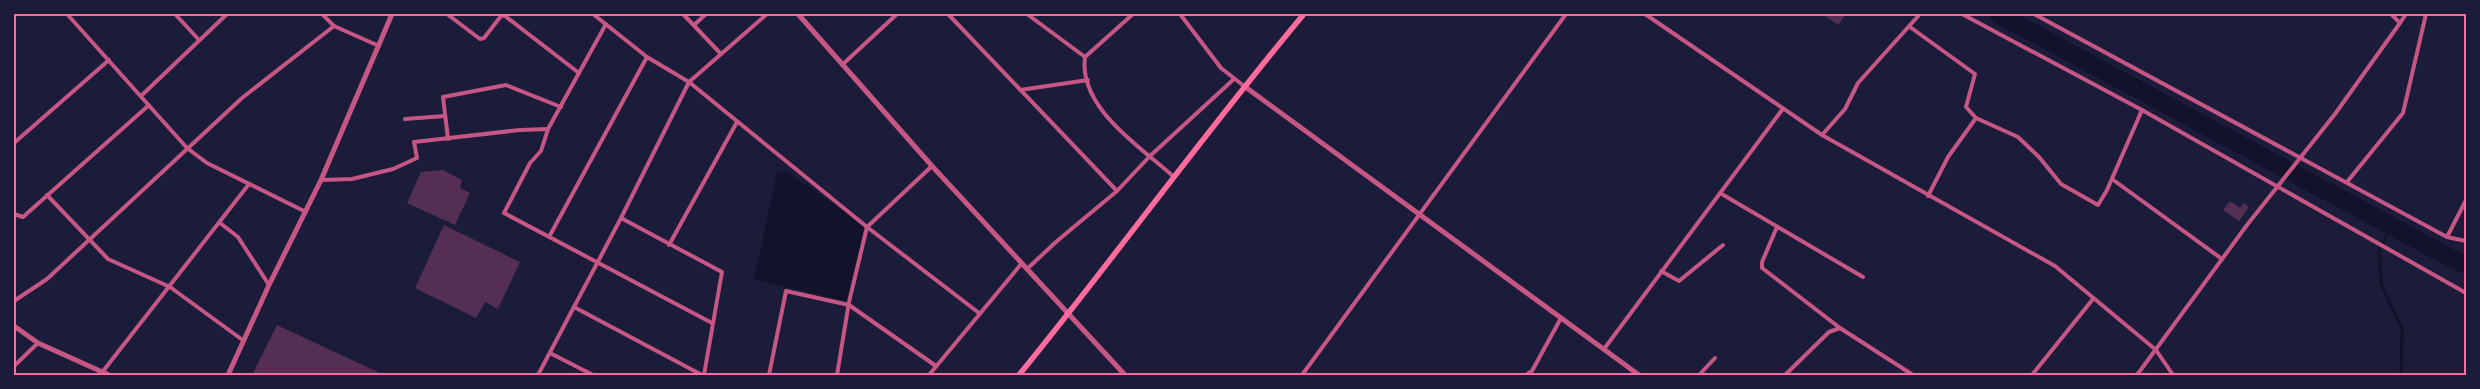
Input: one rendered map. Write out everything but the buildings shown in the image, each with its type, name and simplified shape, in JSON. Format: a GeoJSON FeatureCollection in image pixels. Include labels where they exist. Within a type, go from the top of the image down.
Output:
{"type":"FeatureCollection","features":[{"type":"Feature","properties":{"kind":"main road"},"geometry":{"type":"LineString","coordinates":[[1019,375],[1069,315],[1244,86],[1304,14]]}},
{"type":"Feature","properties":{"kind":"street"},"geometry":{"type":"LineString","coordinates":[[68,14],[187,148],[207,163],[306,212]]}},
{"type":"Feature","properties":{"kind":"street"},"geometry":{"type":"LineString","coordinates":[[175,14],[199,40]]}},
{"type":"Feature","properties":{"kind":"street"},"geometry":{"type":"LineString","coordinates":[[142,96],[227,14]]}},
{"type":"Feature","properties":{"kind":"street"},"geometry":{"type":"LineString","coordinates":[[322,14],[334,26],[380,46]]}},
{"type":"Feature","properties":{"kind":"street"},"geometry":{"type":"LineString","coordinates":[[228,375],[269,285],[321,180],[380,46],[392,14]]}},
{"type":"Feature","properties":{"kind":"street"},"geometry":{"type":"LineString","coordinates":[[447,14],[480,39],[484,38],[501,16],[506,16],[579,73]]}},
{"type":"Feature","properties":{"kind":"street"},"geometry":{"type":"LineString","coordinates":[[593,14],[647,56],[689,82],[867,227],[979,314]]}},
{"type":"Feature","properties":{"kind":"street"},"geometry":{"type":"LineString","coordinates":[[683,14],[721,54]]}},
{"type":"Feature","properties":{"kind":"street"},"geometry":{"type":"LineString","coordinates":[[694,25],[706,14]]}},
{"type":"Feature","properties":{"kind":"street"},"geometry":{"type":"LineString","coordinates":[[538,375],[621,218],[689,82],[767,14]]}},
{"type":"Feature","properties":{"kind":"street"},"geometry":{"type":"LineString","coordinates":[[798,14],[932,166],[1125,375]]}},
{"type":"Feature","properties":{"kind":"street"},"geometry":{"type":"LineString","coordinates":[[842,65],[897,14]]}},
{"type":"Feature","properties":{"kind":"street"},"geometry":{"type":"LineString","coordinates":[[948,14],[1117,191]]}},
{"type":"Feature","properties":{"kind":"street"},"geometry":{"type":"LineString","coordinates":[[1027,14],[1085,57]]}},
{"type":"Feature","properties":{"kind":"street"},"geometry":{"type":"LineString","coordinates":[[1133,14],[1085,57],[1084,65],[1094,100],[1101,110],[1174,177]]}},
{"type":"Feature","properties":{"kind":"street"},"geometry":{"type":"LineString","coordinates":[[1180,14],[1221,68],[1234,79],[1640,375]]}},
{"type":"Feature","properties":{"kind":"street"},"geometry":{"type":"LineString","coordinates":[[1302,375],[1566,14]]}},
{"type":"Feature","properties":{"kind":"street"},"geometry":{"type":"LineString","coordinates":[[1645,14],[1782,110],[1822,135],[2055,266],[2156,350],[2173,375]]}},
{"type":"Feature","properties":{"kind":"street"},"geometry":{"type":"LineString","coordinates":[[1822,135],[1845,109],[1858,83],[1920,14]]}},
{"type":"Feature","properties":{"kind":"street"},"geometry":{"type":"LineString","coordinates":[[1962,14],[2142,110],[2466,293]]}},
{"type":"Feature","properties":{"kind":"street"},"geometry":{"type":"LineString","coordinates":[[2034,14],[2447,237],[2466,241]]}},
{"type":"Feature","properties":{"kind":"street"},"geometry":{"type":"LineString","coordinates":[[2391,14],[2400,24]]}},
{"type":"Feature","properties":{"kind":"street"},"geometry":{"type":"LineString","coordinates":[[2137,375],[2296,160],[2335,114],[2406,14]]}},
{"type":"Feature","properties":{"kind":"street"},"geometry":{"type":"LineString","coordinates":[[2347,182],[2403,113],[2426,14]]}},
{"type":"Feature","properties":{"kind":"street"},"geometry":{"type":"LineString","coordinates":[[606,24],[548,129],[542,151],[530,163],[504,213],[712,323]]}},
{"type":"Feature","properties":{"kind":"street"},"geometry":{"type":"LineString","coordinates":[[14,301],[47,279],[90,242],[187,148],[242,98],[334,26]]}},
{"type":"Feature","properties":{"kind":"street"},"geometry":{"type":"LineString","coordinates":[[1910,27],[1975,74],[1966,107],[1976,118],[2018,137],[2039,157],[2062,184],[2098,205],[2112,179],[2142,110]]}},
{"type":"Feature","properties":{"kind":"street"},"geometry":{"type":"LineString","coordinates":[[549,237],[647,56]]}},
{"type":"Feature","properties":{"kind":"street"},"geometry":{"type":"LineString","coordinates":[[14,143],[109,60]]}},
{"type":"Feature","properties":{"kind":"street"},"geometry":{"type":"LineString","coordinates":[[1027,269],[1056,241],[1117,191],[1150,156],[1234,79]]}},
{"type":"Feature","properties":{"kind":"street"},"geometry":{"type":"LineString","coordinates":[[1020,90],[1088,80]]}},
{"type":"Feature","properties":{"kind":"street"},"geometry":{"type":"LineString","coordinates":[[448,139],[444,97],[506,85],[561,107]]}},
{"type":"Feature","properties":{"kind":"street"},"geometry":{"type":"LineString","coordinates":[[14,214],[23,217],[149,105]]}},
{"type":"Feature","properties":{"kind":"street"},"geometry":{"type":"LineString","coordinates":[[1604,349],[1782,110]]}},
{"type":"Feature","properties":{"kind":"street"},"geometry":{"type":"LineString","coordinates":[[405,120],[445,116]]}},
{"type":"Feature","properties":{"kind":"street"},"geometry":{"type":"LineString","coordinates":[[1928,196],[1948,157],[1976,118]]}},
{"type":"Feature","properties":{"kind":"street"},"geometry":{"type":"LineString","coordinates":[[669,245],[737,122]]}},
{"type":"Feature","properties":{"kind":"street"},"geometry":{"type":"LineString","coordinates":[[321,180],[352,178],[393,169],[418,158],[414,142],[520,130],[548,129]]}},
{"type":"Feature","properties":{"kind":"street"},"geometry":{"type":"LineString","coordinates":[[837,375],[849,305],[867,227],[932,166]]}},
{"type":"Feature","properties":{"kind":"street"},"geometry":{"type":"LineString","coordinates":[[2112,179],[2222,259]]}},
{"type":"Feature","properties":{"kind":"street"},"geometry":{"type":"LineString","coordinates":[[14,326],[38,343],[104,374],[249,184]]}},
{"type":"Feature","properties":{"kind":"street"},"geometry":{"type":"LineString","coordinates":[[1720,193],[1863,276]]}},
{"type":"Feature","properties":{"kind":"street"},"geometry":{"type":"LineString","coordinates":[[47,195],[108,259],[170,287],[244,341]]}},
{"type":"Feature","properties":{"kind":"street"},"geometry":{"type":"LineString","coordinates":[[2447,237],[2466,200]]}},
{"type":"Feature","properties":{"kind":"street"},"geometry":{"type":"LineString","coordinates":[[574,307],[703,375],[722,272],[621,218]]}},
{"type":"Feature","properties":{"kind":"street"},"geometry":{"type":"LineString","coordinates":[[220,223],[238,237],[269,285]]}},
{"type":"Feature","properties":{"kind":"street"},"geometry":{"type":"LineString","coordinates":[[1777,227],[1762,262],[1762,268],[1840,328],[1913,375]]}},
{"type":"Feature","properties":{"kind":"street"},"geometry":{"type":"LineString","coordinates":[[1661,271],[1679,281],[1723,245]]}},
{"type":"Feature","properties":{"kind":"street"},"geometry":{"type":"LineString","coordinates":[[929,375],[1022,263]]}},
{"type":"Feature","properties":{"kind":"street"},"geometry":{"type":"LineString","coordinates":[[769,375],[786,291],[849,305],[936,366]]}},
{"type":"Feature","properties":{"kind":"street"},"geometry":{"type":"LineString","coordinates":[[2032,375],[2093,299]]}},
{"type":"Feature","properties":{"kind":"street"},"geometry":{"type":"LineString","coordinates":[[1526,375],[1532,371],[1561,318]]}},
{"type":"Feature","properties":{"kind":"street"},"geometry":{"type":"LineString","coordinates":[[1785,375],[1829,332],[1840,328]]}},
{"type":"Feature","properties":{"kind":"street"},"geometry":{"type":"LineString","coordinates":[[14,366],[38,343]]}},
{"type":"Feature","properties":{"kind":"street"},"geometry":{"type":"LineString","coordinates":[[550,353],[593,375]]}},
{"type":"Feature","properties":{"kind":"street"},"geometry":{"type":"LineString","coordinates":[[1699,375],[1715,358]]}},
{"type":"Feature","properties":{"kind":"street"},"geometry":{"type":"LineString","coordinates":[[1532,371],[1536,375]]}},
{"type":"Feature","properties":{"kind":"shaded area"},"geometry":{"type":"Polygon","coordinates":[[[787,172],[867,227],[864,230],[849,302],[754,279],[777,173],[787,172]]]}},
{"type":"Feature","properties":{"kind":"waterway"},"geometry":{"type":"LineString","coordinates":[[1998,14],[2456,261],[2466,264]]}},
{"type":"Feature","properties":{"kind":"waterway"},"geometry":{"type":"LineString","coordinates":[[2392,226],[2379,249],[2381,284],[2402,329],[2401,375]]}}]}
